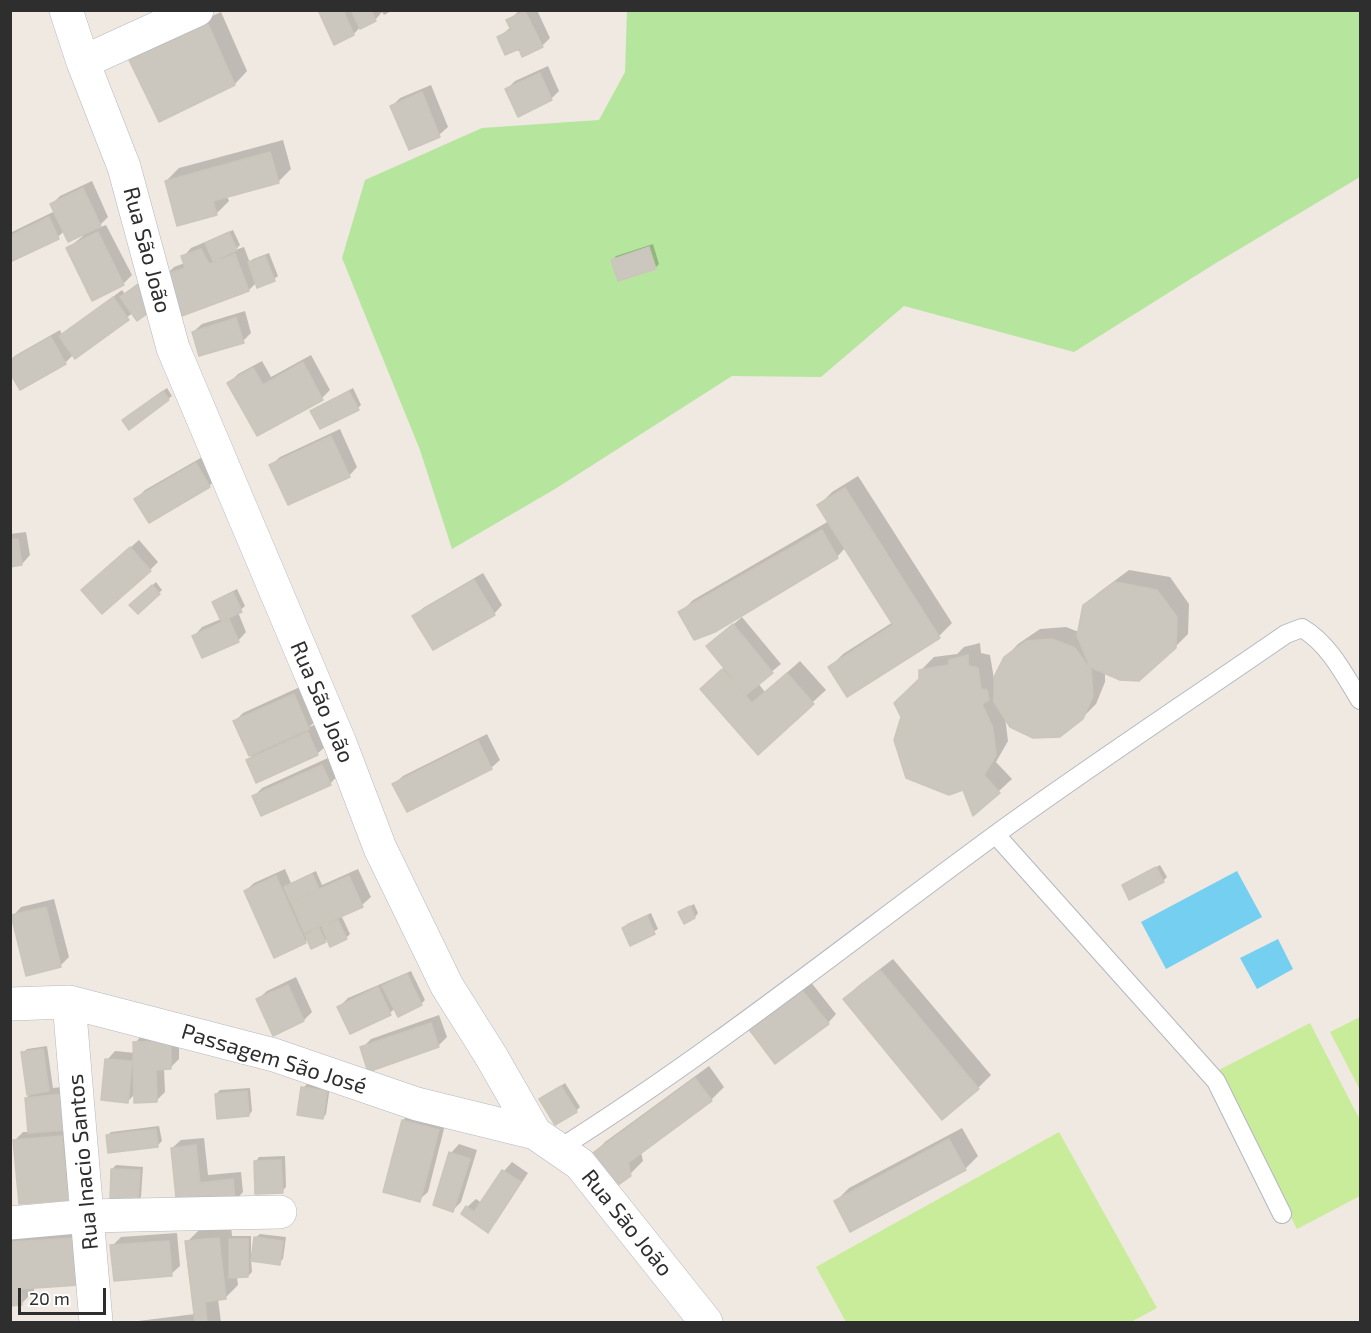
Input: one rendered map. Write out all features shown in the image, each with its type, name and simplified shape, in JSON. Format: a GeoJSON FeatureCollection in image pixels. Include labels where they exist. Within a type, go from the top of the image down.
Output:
{"type":"FeatureCollection","features":[{"type":"Feature","properties":{"kind":"street","name":"Rua São João"},"geometry":{"type":"LineString","coordinates":[[66,10],[83,62],[124,167],[173,348],[340,743],[380,848],[447,986],[546,1141],[580,1164],[706,1323]]}},
{"type":"Feature","properties":{"kind":"street"},"geometry":{"type":"LineString","coordinates":[[83,62],[197,10]]}},
{"type":"Feature","properties":{"kind":"street","name":"Passagem São José"},"geometry":{"type":"LineString","coordinates":[[10,1004],[69,1002],[274,1055],[417,1104],[546,1141]]}},
{"type":"Feature","properties":{"kind":"street","name":"Rua Inacio Santos"},"geometry":{"type":"LineString","coordinates":[[69,1002],[96,1323]]}},
{"type":"Feature","properties":{"kind":"street"},"geometry":{"type":"LineString","coordinates":[[10,1223],[88,1216],[280,1212]]}},
{"type":"Feature","properties":{"kind":"lane"},"geometry":{"type":"LineString","coordinates":[[546,1141],[600,1123],[769,1005],[996,835],[1286,634],[1302,628],[1312,634],[1330,652],[1360,700]]}},
{"type":"Feature","properties":{"kind":"lane"},"geometry":{"type":"LineString","coordinates":[[996,835],[1216,1081],[1282,1214]]}},
{"type":"Feature","properties":{"kind":"green space"},"geometry":{"type":"Polygon","coordinates":[[[627,11],[1360,11],[1360,177],[1216,263],[1074,352],[904,306],[821,377],[732,376],[555,489],[452,549],[420,450],[342,258],[365,180],[482,128],[599,120],[625,72],[627,11]]]}},
{"type":"Feature","properties":{"kind":"green space"},"geometry":{"type":"Polygon","coordinates":[[[1360,1017],[1360,1090],[1330,1032],[1360,1017]]]}},
{"type":"Feature","properties":{"kind":"green space"},"geometry":{"type":"Polygon","coordinates":[[[1310,1023],[1360,1120],[1360,1196],[1297,1229],[1215,1072],[1310,1023]]]}},
{"type":"Feature","properties":{"kind":"green space"},"geometry":{"type":"Polygon","coordinates":[[[1059,1132],[1157,1308],[1131,1322],[846,1322],[816,1267],[1059,1132]]]}},
{"type":"Feature","properties":{"kind":"water"},"geometry":{"type":"Polygon","coordinates":[[[1237,871],[1262,917],[1166,969],[1141,922],[1237,871]]]}},
{"type":"Feature","properties":{"kind":"water"},"geometry":{"type":"Polygon","coordinates":[[[1278,939],[1293,969],[1257,989],[1240,958],[1278,939]]]}},
{"type":"Feature","properties":{"kind":"building"},"geometry":{"type":"Polygon","coordinates":[[[318,10],[343,10],[354,35],[334,45],[318,10]]]}},
{"type":"Feature","properties":{"kind":"building"},"geometry":{"type":"Polygon","coordinates":[[[351,10],[371,10],[376,21],[360,29],[351,10]]]}},
{"type":"Feature","properties":{"kind":"building"},"geometry":{"type":"Polygon","coordinates":[[[525,11],[543,47],[522,57],[519,49],[505,55],[497,37],[511,30],[506,20],[525,11]]]}},
{"type":"Feature","properties":{"kind":"building"},"geometry":{"type":"Polygon","coordinates":[[[208,24],[235,85],[159,122],[129,60],[208,24]]]}},
{"type":"Feature","properties":{"kind":"building"},"geometry":{"type":"Polygon","coordinates":[[[540,73],[552,100],[518,117],[505,89],[540,73]]]}},
{"type":"Feature","properties":{"kind":"building"},"geometry":{"type":"Polygon","coordinates":[[[422,92],[440,137],[409,150],[390,106],[422,92]]]}},
{"type":"Feature","properties":{"kind":"building"},"geometry":{"type":"Polygon","coordinates":[[[270,152],[279,183],[213,201],[217,215],[177,226],[165,181],[270,152]]]}},
{"type":"Feature","properties":{"kind":"building"},"geometry":{"type":"Polygon","coordinates":[[[83,188],[101,226],[68,242],[50,204],[83,188]]]}},
{"type":"Feature","properties":{"kind":"building"},"geometry":{"type":"Polygon","coordinates":[[[49,217],[59,239],[10,262],[10,236],[49,217]]]}},
{"type":"Feature","properties":{"kind":"building"},"geometry":{"type":"Polygon","coordinates":[[[98,232],[124,285],[92,301],[66,248],[98,232]]]}},
{"type":"Feature","properties":{"kind":"building"},"geometry":{"type":"Polygon","coordinates":[[[229,232],[237,250],[213,261],[205,243],[229,232]]]}},
{"type":"Feature","properties":{"kind":"building"},"geometry":{"type":"Polygon","coordinates":[[[649,247],[656,269],[618,281],[611,260],[649,247]]]}},
{"type":"Feature","properties":{"kind":"building"},"geometry":{"type":"Polygon","coordinates":[[[201,249],[209,264],[235,254],[249,291],[179,317],[164,275],[185,268],[181,256],[201,249]]]}},
{"type":"Feature","properties":{"kind":"building"},"geometry":{"type":"Polygon","coordinates":[[[265,256],[275,281],[257,288],[248,262],[265,256]]]}},
{"type":"Feature","properties":{"kind":"building"},"geometry":{"type":"Polygon","coordinates":[[[138,284],[155,308],[137,321],[120,297],[138,284]]]}},
{"type":"Feature","properties":{"kind":"building"},"geometry":{"type":"Polygon","coordinates":[[[113,297],[129,320],[75,359],[59,336],[113,297]]]}},
{"type":"Feature","properties":{"kind":"building"},"geometry":{"type":"Polygon","coordinates":[[[236,318],[244,343],[199,356],[192,332],[236,318]]]}},
{"type":"Feature","properties":{"kind":"building"},"geometry":{"type":"Polygon","coordinates":[[[51,337],[66,364],[20,390],[10,373],[10,360],[51,337]]]}},
{"type":"Feature","properties":{"kind":"building"},"geometry":{"type":"Polygon","coordinates":[[[303,362],[323,400],[257,436],[227,383],[253,368],[263,385],[303,362]]]}},
{"type":"Feature","properties":{"kind":"building"},"geometry":{"type":"Polygon","coordinates":[[[163,391],[169,400],[129,430],[122,420],[163,391]]]}},
{"type":"Feature","properties":{"kind":"building"},"geometry":{"type":"Polygon","coordinates":[[[349,391],[359,410],[320,429],[310,411],[349,391]]]}},
{"type":"Feature","properties":{"kind":"building"},"geometry":{"type":"Polygon","coordinates":[[[331,436],[350,477],[288,505],[269,465],[331,436]]]}},
{"type":"Feature","properties":{"kind":"building"},"geometry":{"type":"Polygon","coordinates":[[[196,463],[210,487],[149,523],[134,499],[196,463]]]}},
{"type":"Feature","properties":{"kind":"building"},"geometry":{"type":"Polygon","coordinates":[[[845,488],[940,638],[847,697],[828,667],[893,625],[817,505],[845,488]]]}},
{"type":"Feature","properties":{"kind":"building"},"geometry":{"type":"Polygon","coordinates":[[[822,530],[838,558],[715,632],[694,640],[678,612],[822,530]]]}},
{"type":"Feature","properties":{"kind":"building"},"geometry":{"type":"Polygon","coordinates":[[[18,539],[22,565],[10,567],[10,540],[18,539]]]}},
{"type":"Feature","properties":{"kind":"building"},"geometry":{"type":"Polygon","coordinates":[[[130,547],[151,571],[102,614],[81,590],[130,547]]]}},
{"type":"Feature","properties":{"kind":"building"},"geometry":{"type":"Polygon","coordinates":[[[474,580],[495,615],[433,650],[412,616],[474,580]]]}},
{"type":"Feature","properties":{"kind":"building"},"geometry":{"type":"Polygon","coordinates":[[[1115,582],[1157,590],[1177,617],[1176,648],[1139,681],[1120,680],[1090,667],[1077,636],[1083,605],[1115,582]]]}},
{"type":"Feature","properties":{"kind":"building"},"geometry":{"type":"Polygon","coordinates":[[[152,585],[160,594],[138,614],[129,605],[152,585]]]}},
{"type":"Feature","properties":{"kind":"building"},"geometry":{"type":"Polygon","coordinates":[[[233,592],[242,612],[221,621],[212,602],[233,592]]]}},
{"type":"Feature","properties":{"kind":"building"},"geometry":{"type":"Polygon","coordinates":[[[229,619],[239,642],[202,658],[192,636],[229,619]]]}},
{"type":"Feature","properties":{"kind":"building"},"geometry":{"type":"Polygon","coordinates":[[[733,624],[773,673],[746,695],[706,646],[733,624]]]}},
{"type":"Feature","properties":{"kind":"building"},"geometry":{"type":"Polygon","coordinates":[[[1052,639],[1075,648],[1091,670],[1093,696],[1083,719],[1060,737],[1033,738],[1010,727],[994,702],[994,677],[1004,657],[1026,641],[1052,639]]]}},
{"type":"Feature","properties":{"kind":"building"},"geometry":{"type":"Polygon","coordinates":[[[968,655],[968,666],[978,668],[981,689],[987,690],[989,700],[982,704],[993,728],[996,755],[984,775],[1000,793],[973,816],[963,790],[949,795],[906,778],[894,740],[901,717],[894,703],[919,679],[919,670],[949,665],[949,660],[968,655]]]}},
{"type":"Feature","properties":{"kind":"building"},"geometry":{"type":"Polygon","coordinates":[[[722,669],[752,703],[787,673],[814,704],[758,755],[700,689],[722,669]]]}},
{"type":"Feature","properties":{"kind":"building"},"geometry":{"type":"Polygon","coordinates":[[[294,694],[309,729],[249,756],[233,721],[294,694]]]}},
{"type":"Feature","properties":{"kind":"building"},"geometry":{"type":"Polygon","coordinates":[[[308,732],[318,755],[256,783],[246,760],[308,732]]]}},
{"type":"Feature","properties":{"kind":"building"},"geometry":{"type":"Polygon","coordinates":[[[478,741],[492,769],[407,812],[392,784],[478,741]]]}},
{"type":"Feature","properties":{"kind":"building"},"geometry":{"type":"Polygon","coordinates":[[[322,765],[331,785],[261,816],[252,796],[322,765]]]}},
{"type":"Feature","properties":{"kind":"building"},"geometry":{"type":"Polygon","coordinates":[[[1156,867],[1164,882],[1129,900],[1122,885],[1156,867]]]}},
{"type":"Feature","properties":{"kind":"building"},"geometry":{"type":"Polygon","coordinates":[[[312,874],[319,889],[290,901],[284,887],[312,874]]]}},
{"type":"Feature","properties":{"kind":"building"},"geometry":{"type":"Polygon","coordinates":[[[276,876],[306,943],[274,958],[244,891],[276,876]]]}},
{"type":"Feature","properties":{"kind":"building"},"geometry":{"type":"Polygon","coordinates":[[[349,876],[363,907],[304,933],[291,902],[349,876]]]}},
{"type":"Feature","properties":{"kind":"building"},"geometry":{"type":"Polygon","coordinates":[[[690,906],[695,918],[684,924],[678,912],[690,906]]]}},
{"type":"Feature","properties":{"kind":"building"},"geometry":{"type":"Polygon","coordinates":[[[46,907],[61,967],[26,976],[11,915],[46,907]]]}},
{"type":"Feature","properties":{"kind":"building"},"geometry":{"type":"Polygon","coordinates":[[[647,916],[655,934],[630,946],[622,928],[647,916]]]}},
{"type":"Feature","properties":{"kind":"building"},"geometry":{"type":"Polygon","coordinates":[[[338,920],[347,939],[330,947],[322,927],[338,920]]]}},
{"type":"Feature","properties":{"kind":"building"},"geometry":{"type":"Polygon","coordinates":[[[319,928],[326,942],[311,949],[305,935],[319,928]]]}},
{"type":"Feature","properties":{"kind":"building"},"geometry":{"type":"Polygon","coordinates":[[[880,970],[979,1089],[942,1120],[843,999],[880,970]]]}},
{"type":"Feature","properties":{"kind":"building"},"geometry":{"type":"Polygon","coordinates":[[[407,974],[422,1005],[398,1017],[382,986],[407,974]]]}},
{"type":"Feature","properties":{"kind":"building"},"geometry":{"type":"Polygon","coordinates":[[[288,985],[304,1021],[273,1036],[256,999],[288,985]]]}},
{"type":"Feature","properties":{"kind":"building"},"geometry":{"type":"Polygon","coordinates":[[[378,987],[391,1015],[350,1034],[337,1007],[378,987]]]}},
{"type":"Feature","properties":{"kind":"building"},"geometry":{"type":"Polygon","coordinates":[[[801,989],[829,1024],[775,1064],[748,1028],[801,989]]]}},
{"type":"Feature","properties":{"kind":"building"},"geometry":{"type":"Polygon","coordinates":[[[431,1023],[439,1047],[368,1072],[360,1047],[431,1023]]]}},
{"type":"Feature","properties":{"kind":"building"},"geometry":{"type":"Polygon","coordinates":[[[171,1041],[171,1069],[156,1070],[157,1102],[134,1103],[133,1042],[171,1041]]]}},
{"type":"Feature","properties":{"kind":"building"},"geometry":{"type":"Polygon","coordinates":[[[43,1049],[49,1091],[27,1095],[21,1052],[43,1049]]]}},
{"type":"Feature","properties":{"kind":"building"},"geometry":{"type":"Polygon","coordinates":[[[105,1059],[132,1061],[128,1103],[101,1100],[105,1059]]]}},
{"type":"Feature","properties":{"kind":"building"},"geometry":{"type":"Polygon","coordinates":[[[695,1078],[712,1101],[628,1163],[631,1176],[614,1188],[590,1155],[695,1078]]]}},
{"type":"Feature","properties":{"kind":"building"},"geometry":{"type":"Polygon","coordinates":[[[561,1086],[577,1112],[555,1125],[539,1099],[561,1086]]]}},
{"type":"Feature","properties":{"kind":"building"},"geometry":{"type":"Polygon","coordinates":[[[301,1087],[327,1091],[323,1119],[297,1115],[301,1087]]]}},
{"type":"Feature","properties":{"kind":"building"},"geometry":{"type":"Polygon","coordinates":[[[247,1091],[249,1116],[217,1119],[215,1094],[247,1091]]]}},
{"type":"Feature","properties":{"kind":"building"},"geometry":{"type":"Polygon","coordinates":[[[63,1094],[65,1130],[28,1133],[25,1098],[63,1094]]]}},
{"type":"Feature","properties":{"kind":"building"},"geometry":{"type":"Polygon","coordinates":[[[402,1120],[439,1130],[420,1202],[383,1192],[402,1120]]]}},
{"type":"Feature","properties":{"kind":"building"},"geometry":{"type":"Polygon","coordinates":[[[156,1129],[158,1147],[108,1153],[106,1135],[156,1129]]]}},
{"type":"Feature","properties":{"kind":"building"},"geometry":{"type":"Polygon","coordinates":[[[62,1136],[68,1200],[19,1204],[13,1140],[62,1136]]]}},
{"type":"Feature","properties":{"kind":"building"},"geometry":{"type":"Polygon","coordinates":[[[949,1139],[966,1170],[850,1232],[834,1201],[949,1139]]]}},
{"type":"Feature","properties":{"kind":"building"},"geometry":{"type":"Polygon","coordinates":[[[196,1145],[200,1183],[233,1179],[235,1202],[177,1208],[171,1148],[196,1145]]]}},
{"type":"Feature","properties":{"kind":"building"},"geometry":{"type":"Polygon","coordinates":[[[449,1152],[470,1159],[453,1212],[433,1205],[449,1152]]]}},
{"type":"Feature","properties":{"kind":"building"},"geometry":{"type":"Polygon","coordinates":[[[281,1160],[283,1193],[255,1194],[254,1161],[281,1160]]]}},
{"type":"Feature","properties":{"kind":"building"},"geometry":{"type":"Polygon","coordinates":[[[111,1169],[140,1170],[138,1202],[110,1201],[111,1169]]]}},
{"type":"Feature","properties":{"kind":"building"},"geometry":{"type":"Polygon","coordinates":[[[502,1170],[521,1182],[488,1233],[461,1214],[466,1206],[474,1212],[502,1170]]]}},
{"type":"Feature","properties":{"kind":"building"},"geometry":{"type":"Polygon","coordinates":[[[254,1237],[283,1241],[280,1265],[251,1261],[254,1237]]]}},
{"type":"Feature","properties":{"kind":"building"},"geometry":{"type":"Polygon","coordinates":[[[76,1238],[80,1285],[21,1289],[22,1305],[10,1306],[10,1242],[76,1238]]]}},
{"type":"Feature","properties":{"kind":"building"},"geometry":{"type":"Polygon","coordinates":[[[219,1238],[226,1299],[205,1302],[207,1322],[195,1322],[185,1241],[219,1238]]]}},
{"type":"Feature","properties":{"kind":"building"},"geometry":{"type":"Polygon","coordinates":[[[229,1239],[248,1239],[248,1277],[229,1278],[229,1239]]]}},
{"type":"Feature","properties":{"kind":"building"},"geometry":{"type":"Polygon","coordinates":[[[169,1241],[172,1276],[114,1281],[110,1245],[169,1241]]]}}]}
